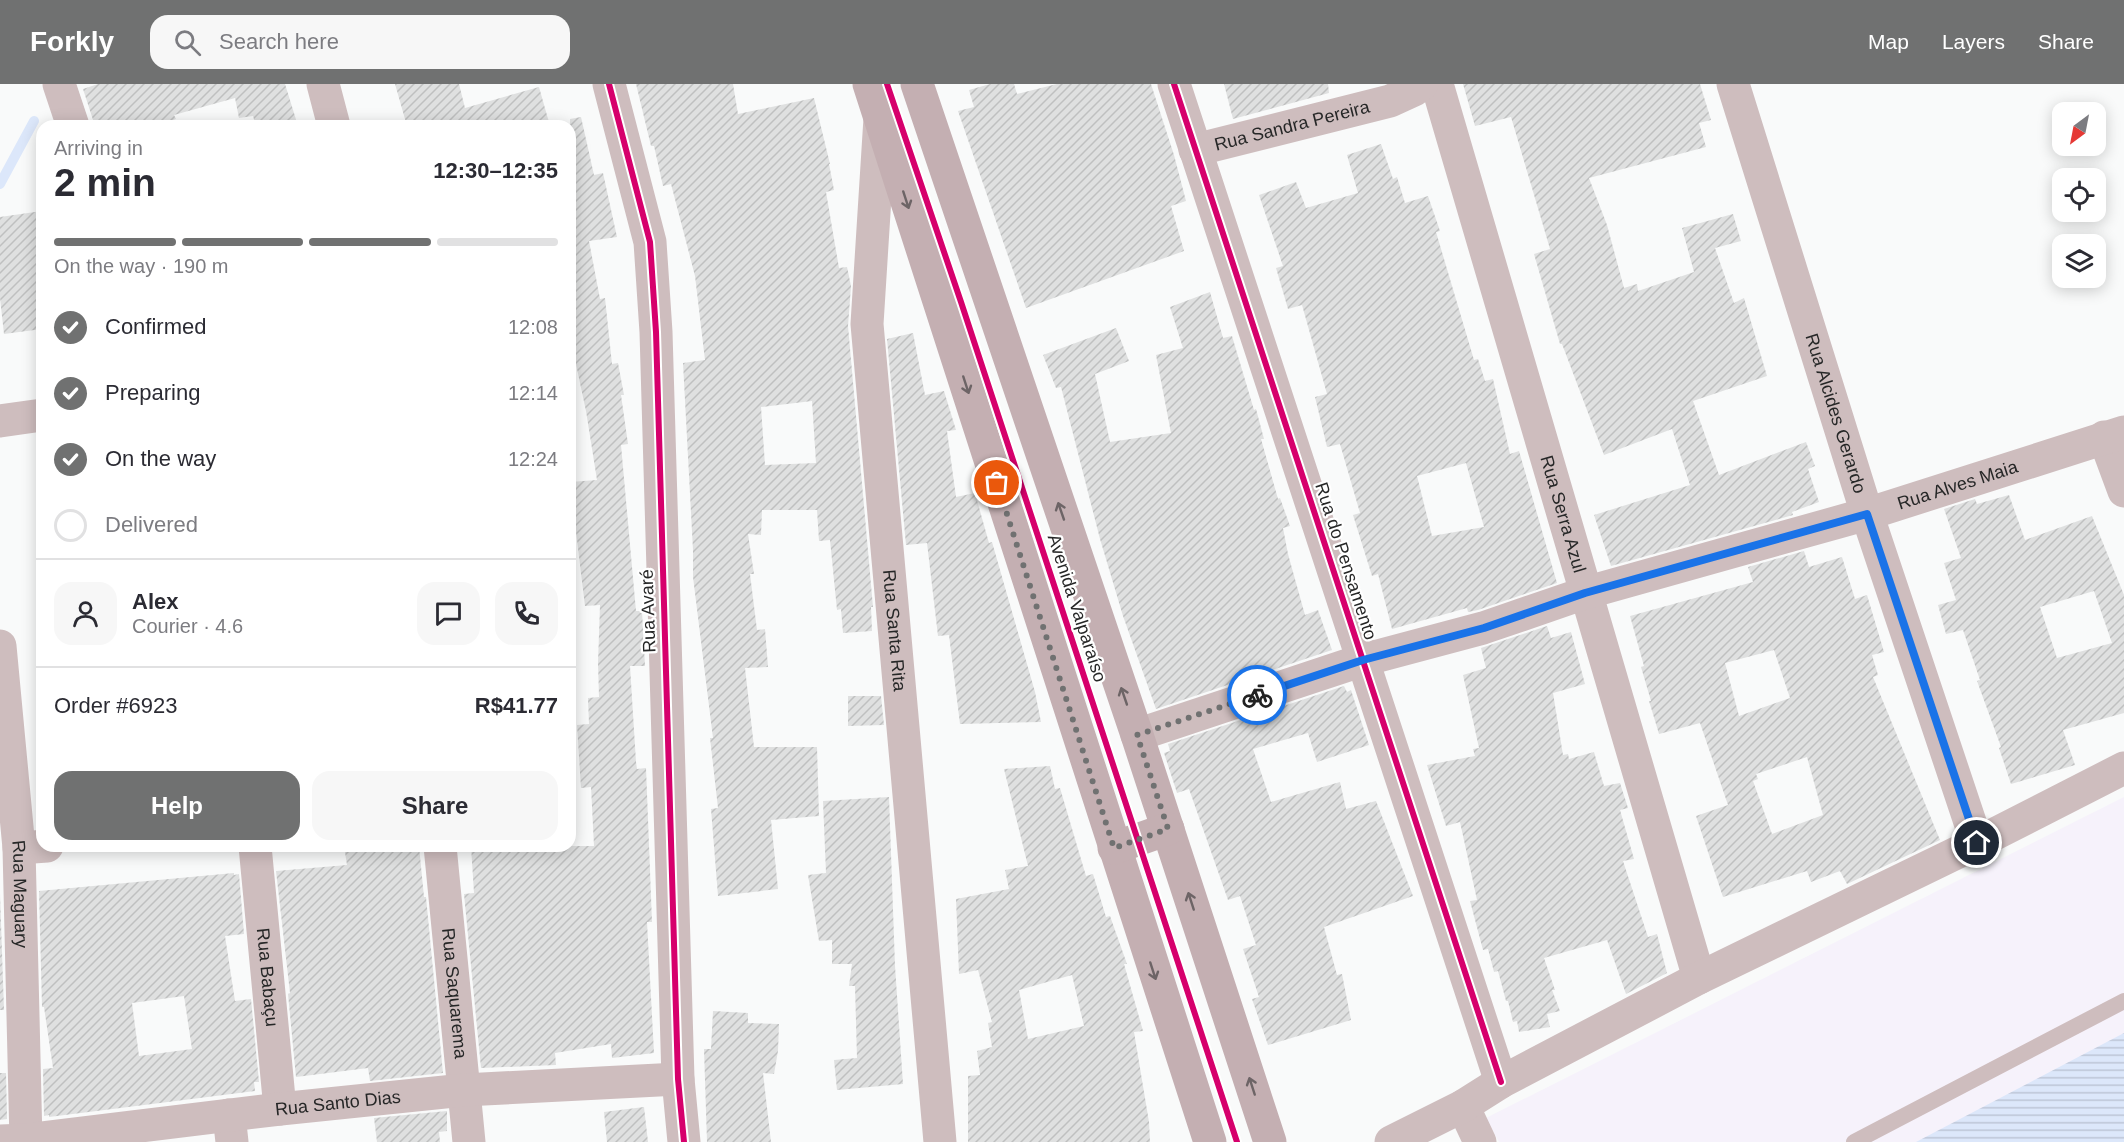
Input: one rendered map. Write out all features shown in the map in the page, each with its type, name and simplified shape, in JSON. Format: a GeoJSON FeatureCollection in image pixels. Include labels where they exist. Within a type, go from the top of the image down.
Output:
{"type":"FeatureCollection","features":[{"type":"Feature","properties":{"kind":"main road"},"geometry":{"type":"LineString","coordinates":[[869,84],[1210,1142]]}},
{"type":"Feature","properties":{"kind":"main road","name":"Avenida Valparaíso"},"geometry":{"type":"LineString","coordinates":[[917,84],[1137,735],[1270,1142]]}},
{"type":"Feature","properties":{"kind":"main road"},"geometry":{"type":"LineString","coordinates":[[1114,848],[1168,829]]}},
{"type":"Feature","properties":{"kind":"street"},"geometry":{"type":"LineString","coordinates":[[59,84],[71,120]]}},
{"type":"Feature","properties":{"kind":"street"},"geometry":{"type":"LineString","coordinates":[[323,84],[332,120]]}},
{"type":"Feature","properties":{"kind":"street","name":"Rua Avaré"},"geometry":{"type":"LineString","coordinates":[[609,84],[650,243],[656,332],[678,1079],[684,1142]]}},
{"type":"Feature","properties":{"kind":"street","name":"Rua do Pensamento"},"geometry":{"type":"LineString","coordinates":[[1174,84],[1501,1082]]}},
{"type":"Feature","properties":{"kind":"street","name":"Rua Sandra Pereira"},"geometry":{"type":"LineString","coordinates":[[1195,150],[1390,101],[1422,84]]}},
{"type":"Feature","properties":{"kind":"street","name":"Rua Serra Azul"},"geometry":{"type":"LineString","coordinates":[[1437,84],[1698,978]]}},
{"type":"Feature","properties":{"kind":"street","name":"Rua Alcides Gerardo"},"geometry":{"type":"LineString","coordinates":[[1733,84],[1867,514],[1977,843]]}},
{"type":"Feature","properties":{"kind":"street","name":"Rua Santa Rita"},"geometry":{"type":"LineString","coordinates":[[880,118],[867,324],[940,1142]]}},
{"type":"Feature","properties":{"kind":"street"},"geometry":{"type":"LineString","coordinates":[[0,421],[36,416]]}},
{"type":"Feature","properties":{"kind":"street"},"geometry":{"type":"LineString","coordinates":[[2114,434],[2124,491]]}},
{"type":"Feature","properties":{"kind":"street","name":"Rua Alves Maia"},"geometry":{"type":"LineString","coordinates":[[1137,735],[1363,660],[1484,628],[1585,593],[1867,514],[2114,434]]}},
{"type":"Feature","properties":{"kind":"street","name":"Rua Maguary"},"geometry":{"type":"LineString","coordinates":[[0,646],[33,847],[17,1141]]}},
{"type":"Feature","properties":{"kind":"street"},"geometry":{"type":"LineString","coordinates":[[1391,1142],[1698,978],[1977,843],[2124,768]]}},
{"type":"Feature","properties":{"kind":"street","name":"Rua Babaçu"},"geometry":{"type":"LineString","coordinates":[[256,852],[280,1109]]}},
{"type":"Feature","properties":{"kind":"street","name":"Rua Saquarema"},"geometry":{"type":"LineString","coordinates":[[441,852],[469,1142]]}},
{"type":"Feature","properties":{"kind":"street","name":"Rua Santo Dias"},"geometry":{"type":"LineString","coordinates":[[17,1141],[231,1128],[280,1109],[464,1090],[678,1079]]}},
{"type":"Feature","properties":{"kind":"street"},"geometry":{"type":"LineString","coordinates":[[1462,1106],[1480,1142]]}},
{"type":"Feature","properties":{"kind":"lane"},"geometry":{"type":"LineString","coordinates":[[1854,1142],[2124,1001]]}},
{"type":"Feature","properties":{"kind":"shaded area"},"geometry":{"type":"Polygon","coordinates":[[[2124,797],[2124,1142],[1499,1142],[1486,1118],[2124,797]]]}},
{"type":"Feature","properties":{"kind":"water"},"geometry":{"type":"Polygon","coordinates":[[[2124,1033],[2124,1142],[1916,1142],[2124,1033]]]}},
{"type":"Feature","properties":{"kind":"building"},"geometry":{"type":"Polygon","coordinates":[[[98,84],[285,84],[296,120],[254,120],[253,116],[239,118],[235,98],[174,115],[176,119],[173,120],[93,120],[83,89],[98,84]]]}},
{"type":"Feature","properties":{"kind":"building"},"geometry":{"type":"Polygon","coordinates":[[[395,84],[459,84],[465,108],[539,87],[548,120],[405,120],[395,84]]]}},
{"type":"Feature","properties":{"kind":"building"},"geometry":{"type":"Polygon","coordinates":[[[636,84],[733,84],[738,114],[814,98],[834,190],[826,192],[839,268],[847,267],[851,286],[848,326],[873,607],[871,607],[872,631],[843,633],[841,609],[837,610],[830,540],[819,541],[817,510],[762,510],[761,535],[748,534],[754,574],[750,574],[757,630],[765,629],[768,667],[745,668],[754,747],[817,747],[819,816],[771,820],[778,889],[718,896],[711,809],[718,808],[710,738],[713,738],[693,577],[683,363],[705,360],[695,276],[671,184],[663,186],[654,146],[651,146],[636,84]],[[812,401],[761,407],[765,465],[816,463],[812,401]]]}},
{"type":"Feature","properties":{"kind":"building"},"geometry":{"type":"Polygon","coordinates":[[[990,84],[1014,84],[1017,94],[1057,84],[1151,84],[1186,201],[1171,206],[1184,251],[1026,308],[958,111],[974,107],[969,90],[990,84]]]}},
{"type":"Feature","properties":{"kind":"building"},"geometry":{"type":"Polygon","coordinates":[[[1224,84],[1328,84],[1329,93],[1233,119],[1224,84]]]}},
{"type":"Feature","properties":{"kind":"building"},"geometry":{"type":"Polygon","coordinates":[[[1463,84],[1700,84],[1711,120],[1699,123],[1706,147],[1589,178],[1607,225],[1624,288],[1637,284],[1638,291],[1694,272],[1682,228],[1733,214],[1741,241],[1715,248],[1734,303],[1744,298],[1767,376],[1693,401],[1719,475],[1806,442],[1815,466],[1808,469],[1819,502],[1792,512],[1793,515],[1611,566],[1594,515],[1690,485],[1672,429],[1604,455],[1562,344],[1560,344],[1534,254],[1550,249],[1511,117],[1475,126],[1463,84]]]}},
{"type":"Feature","properties":{"kind":"building"},"geometry":{"type":"Polygon","coordinates":[[[581,117],[594,175],[603,173],[617,237],[589,241],[600,299],[605,298],[612,364],[618,363],[624,395],[621,395],[628,444],[621,445],[636,611],[642,611],[645,666],[630,666],[637,769],[646,768],[652,922],[647,922],[654,1053],[612,1058],[611,1044],[555,1053],[556,1065],[481,1068],[464,894],[474,893],[471,852],[576,852],[576,846],[594,846],[591,787],[581,788],[577,725],[589,724],[588,698],[599,697],[600,605],[585,606],[576,532],[576,482],[597,480],[576,364],[576,120],[570,119],[581,117]]]}},
{"type":"Feature","properties":{"kind":"building"},"geometry":{"type":"Polygon","coordinates":[[[1381,144],[1393,179],[1397,177],[1405,203],[1428,196],[1440,231],[1436,232],[1474,360],[1478,359],[1485,381],[1493,379],[1510,454],[1519,451],[1557,583],[1478,610],[1468,612],[1467,608],[1392,629],[1378,574],[1372,576],[1353,515],[1360,513],[1340,444],[1327,447],[1315,397],[1327,394],[1302,305],[1288,309],[1276,268],[1283,266],[1259,195],[1296,182],[1306,208],[1358,193],[1347,155],[1381,144]],[[1466,463],[1417,476],[1432,536],[1484,527],[1466,463]]]}},
{"type":"Feature","properties":{"kind":"building"},"geometry":{"type":"Polygon","coordinates":[[[36,212],[36,330],[4,334],[0,298],[0,217],[36,212]]]}},
{"type":"Feature","properties":{"kind":"building"},"geometry":{"type":"Polygon","coordinates":[[[1210,292],[1223,338],[1232,336],[1254,410],[1256,409],[1264,439],[1261,439],[1278,499],[1280,498],[1290,526],[1283,528],[1305,615],[1318,610],[1332,650],[1156,709],[1123,616],[1100,539],[1061,387],[1056,388],[1043,355],[1116,328],[1129,361],[1095,374],[1110,442],[1171,433],[1156,355],[1183,348],[1170,307],[1210,292]]]}},
{"type":"Feature","properties":{"kind":"building"},"geometry":{"type":"Polygon","coordinates":[[[913,333],[925,395],[944,391],[956,430],[947,431],[956,497],[975,493],[989,543],[992,542],[1035,692],[1041,722],[960,724],[949,635],[938,636],[927,543],[906,545],[887,339],[913,333]]]}},
{"type":"Feature","properties":{"kind":"building"},"geometry":{"type":"Polygon","coordinates":[[[2009,495],[2025,540],[2092,516],[2124,595],[2124,713],[2063,730],[2075,765],[2011,784],[1999,748],[2001,747],[1977,681],[1980,680],[1963,630],[1946,634],[1938,605],[1956,600],[1944,563],[1961,558],[1944,509],[1975,499],[1977,504],[2009,495]],[[2094,591],[2040,607],[2057,658],[2112,643],[2094,591]]]}},
{"type":"Feature","properties":{"kind":"building"},"geometry":{"type":"Polygon","coordinates":[[[1804,551],[1809,567],[1842,557],[1855,599],[1867,595],[1884,652],[1872,655],[1878,675],[1873,677],[1940,840],[1847,884],[1840,871],[1811,882],[1807,871],[1723,897],[1696,816],[1728,805],[1700,723],[1659,734],[1649,701],[1651,701],[1641,667],[1644,666],[1630,616],[1753,582],[1748,567],[1804,551]],[[1774,650],[1725,663],[1739,716],[1790,698],[1774,650]],[[1807,757],[1756,774],[1758,779],[1753,781],[1772,834],[1823,815],[1807,757]]]}},
{"type":"Feature","properties":{"kind":"building"},"geometry":{"type":"Polygon","coordinates":[[[1547,626],[1551,638],[1571,632],[1585,684],[1553,693],[1563,755],[1568,754],[1569,759],[1594,752],[1604,786],[1620,783],[1628,808],[1620,810],[1634,859],[1623,861],[1648,937],[1657,934],[1667,973],[1626,994],[1607,940],[1544,958],[1560,1011],[1547,1014],[1550,1027],[1519,1032],[1517,1021],[1513,1022],[1498,971],[1494,972],[1488,949],[1483,950],[1470,901],[1477,900],[1460,822],[1446,826],[1427,765],[1475,756],[1473,749],[1479,748],[1463,675],[1486,668],[1481,648],[1547,626]]]}},
{"type":"Feature","properties":{"kind":"building"},"geometry":{"type":"Polygon","coordinates":[[[1344,686],[1347,692],[1351,690],[1369,745],[1317,762],[1308,733],[1253,749],[1271,802],[1340,782],[1346,809],[1376,801],[1413,896],[1324,927],[1337,975],[1342,974],[1351,1020],[1268,1045],[1252,999],[1259,997],[1243,949],[1256,945],[1240,896],[1228,900],[1189,789],[1177,793],[1164,753],[1170,751],[1168,744],[1344,686]]]}},
{"type":"Feature","properties":{"kind":"building"},"geometry":{"type":"Polygon","coordinates":[[[848,696],[881,696],[884,725],[848,726],[848,696]]]}},
{"type":"Feature","properties":{"kind":"building"},"geometry":{"type":"Polygon","coordinates":[[[1050,766],[1055,789],[1060,788],[1086,876],[1093,874],[1106,917],[1110,916],[1127,964],[1124,964],[1143,1031],[1134,1032],[1149,1122],[1150,1142],[968,1142],[968,1076],[980,1075],[977,1051],[992,1047],[988,1023],[992,1022],[978,970],[959,974],[956,899],[1009,889],[1005,870],[1028,866],[1004,769],[1050,766]],[[1072,975],[1019,990],[1028,1039],[1084,1026],[1072,975]]]}},
{"type":"Feature","properties":{"kind":"building"},"geometry":{"type":"Polygon","coordinates":[[[889,797],[895,966],[903,1084],[837,1090],[834,1060],[857,1058],[855,986],[849,986],[852,964],[832,964],[832,940],[819,941],[808,875],[826,873],[823,801],[889,797]]]}},
{"type":"Feature","properties":{"kind":"building"},"geometry":{"type":"Polygon","coordinates":[[[345,852],[420,852],[443,1073],[370,1081],[368,1068],[296,1077],[288,994],[290,993],[276,871],[347,865],[345,852]]]}},
{"type":"Feature","properties":{"kind":"building"},"geometry":{"type":"Polygon","coordinates":[[[239,874],[244,934],[225,936],[235,1001],[251,999],[259,1082],[254,1082],[255,1091],[44,1116],[43,1069],[53,1068],[44,1007],[42,1007],[39,891],[239,874]],[[184,996],[132,1003],[139,1056],[192,1049],[184,996]]]}},
{"type":"Feature","properties":{"kind":"building"},"geometry":{"type":"Polygon","coordinates":[[[0,894],[4,1010],[0,1010],[0,894]]]}},
{"type":"Feature","properties":{"kind":"building"},"geometry":{"type":"Polygon","coordinates":[[[713,1011],[748,1013],[748,1023],[779,1024],[774,1074],[763,1073],[771,1142],[707,1142],[704,1049],[711,1049],[713,1011]]]}},
{"type":"Feature","properties":{"kind":"building"},"geometry":{"type":"Polygon","coordinates":[[[0,1073],[6,1073],[7,1119],[0,1120],[0,1073]]]}},
{"type":"Feature","properties":{"kind":"building"},"geometry":{"type":"Polygon","coordinates":[[[644,1107],[648,1142],[607,1142],[604,1112],[644,1107]]]}},
{"type":"Feature","properties":{"kind":"building"},"geometry":{"type":"Polygon","coordinates":[[[447,1111],[447,1131],[439,1132],[440,1142],[377,1142],[374,1118],[447,1111]]]}},
{"type":"Feature","properties":{"kind":"waterway"},"geometry":{"type":"LineString","coordinates":[[0,184],[34,121]]}},
{"type":"Feature","properties":{"kind":"cycle path"},"geometry":{"type":"LineString","coordinates":[[609,84],[650,242],[656,332],[678,1079],[684,1142]]}},
{"type":"Feature","properties":{"kind":"cycle path"},"geometry":{"type":"LineString","coordinates":[[887,84],[1237,1142]]}},
{"type":"Feature","properties":{"kind":"cycle path"},"geometry":{"type":"LineString","coordinates":[[1174,84],[1501,1082]]}},
{"type":"Feature","properties":{"kind":"way so far"},"geometry":{"type":"LineString","coordinates":[[997,483],[1114,848],[1168,829],[1137,735],[1257,695]]}},
{"type":"Feature","properties":{"kind":"route"},"geometry":{"type":"LineString","coordinates":[[1257,695],[1363,660],[1484,628],[1585,593],[1867,514],[1977,843]]}}]}
